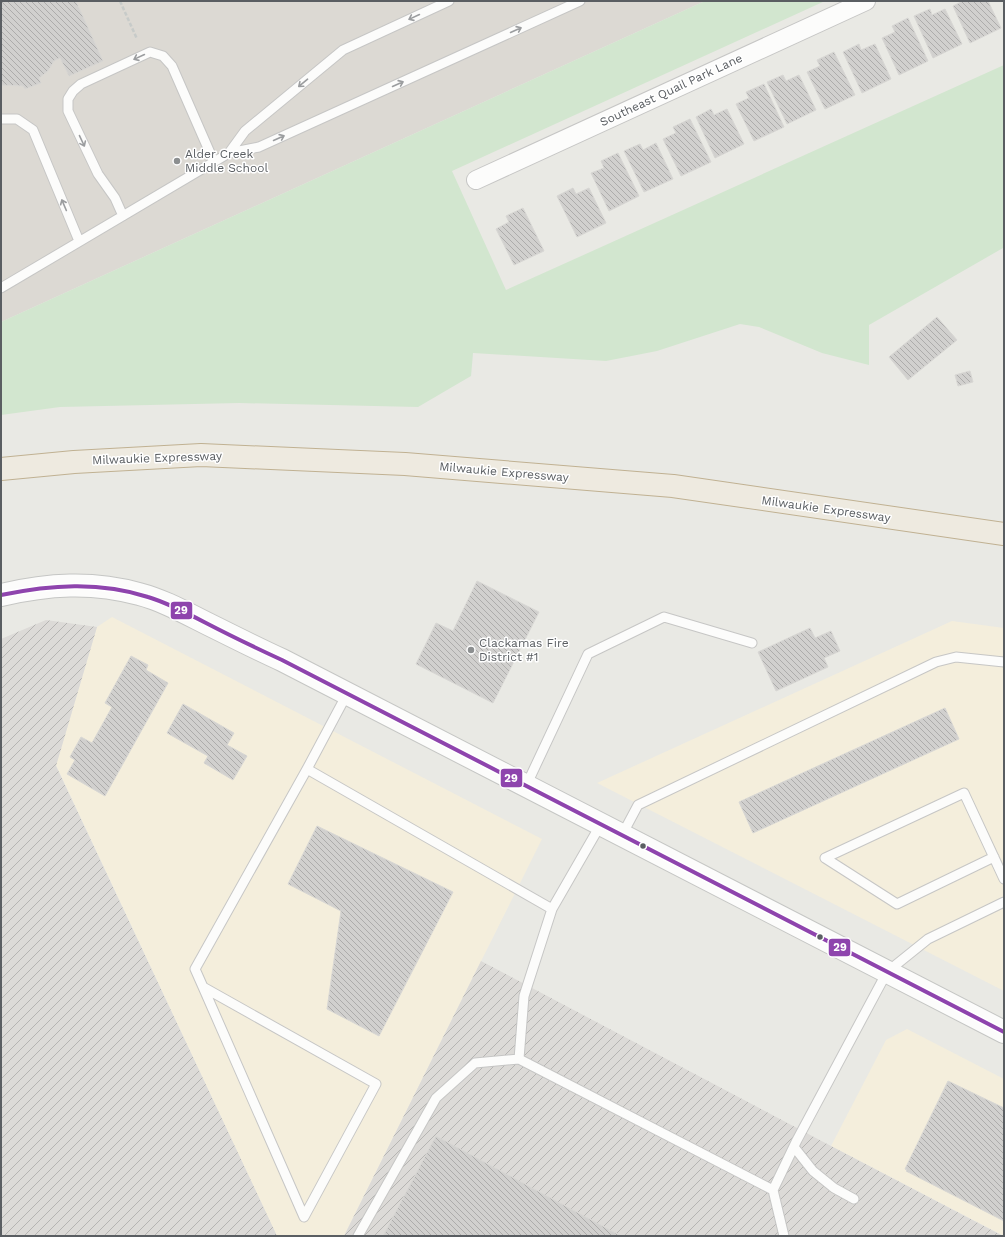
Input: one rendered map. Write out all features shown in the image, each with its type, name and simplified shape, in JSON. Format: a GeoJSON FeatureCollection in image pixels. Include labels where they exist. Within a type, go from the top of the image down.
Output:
{"type":"FeatureCollection","features":[{"type":"Feature","properties":{"kind":"highway","name":"Milwaukie Expressway"},"geometry":{"type":"LineString","coordinates":[[1,469],[74,462],[201,455],[405,464],[673,486],[1004,534]]}},
{"type":"Feature","properties":{"kind":"street","name":"Southeast Quail Park Lane"},"geometry":{"type":"LineString","coordinates":[[476,180],[866,1]]}},
{"type":"Feature","properties":{"kind":"street"},"geometry":{"type":"LineString","coordinates":[[1,595],[53,586],[80,585],[110,588],[140,594],[181,610],[601,824],[1004,1032]]}},
{"type":"Feature","properties":{"kind":"lane"},"geometry":{"type":"LineString","coordinates":[[229,153],[245,131],[343,50],[449,1]]}},
{"type":"Feature","properties":{"kind":"lane"},"geometry":{"type":"LineString","coordinates":[[1,288],[229,153],[259,147],[580,1]]}},
{"type":"Feature","properties":{"kind":"lane"},"geometry":{"type":"LineString","coordinates":[[122,216],[115,198],[98,174],[68,111],[68,99],[73,90],[81,84],[150,52],[163,56],[172,66],[214,162]]}},
{"type":"Feature","properties":{"kind":"lane"},"geometry":{"type":"LineString","coordinates":[[1,119],[17,119],[33,130],[79,241]]}},
{"type":"Feature","properties":{"kind":"lane"},"geometry":{"type":"LineString","coordinates":[[526,786],[588,654],[664,617],[752,643]]}},
{"type":"Feature","properties":{"kind":"lane"},"geometry":{"type":"LineString","coordinates":[[622,835],[638,805],[936,662],[956,657],[1004,662]]}},
{"type":"Feature","properties":{"kind":"lane"},"geometry":{"type":"LineString","coordinates":[[203,987],[376,1084],[304,1217],[195,969],[307,769],[347,694]]}},
{"type":"Feature","properties":{"kind":"lane"},"geometry":{"type":"LineString","coordinates":[[307,769],[552,909]]}},
{"type":"Feature","properties":{"kind":"lane"},"geometry":{"type":"LineString","coordinates":[[994,857],[897,904],[824,858],[964,793],[994,857],[1004,879]]}},
{"type":"Feature","properties":{"kind":"lane"},"geometry":{"type":"LineString","coordinates":[[519,1059],[524,996],[552,909],[601,824]]}},
{"type":"Feature","properties":{"kind":"lane"},"geometry":{"type":"LineString","coordinates":[[784,1236],[773,1190],[794,1147],[887,972],[928,939],[1004,902]]}},
{"type":"Feature","properties":{"kind":"lane"},"geometry":{"type":"LineString","coordinates":[[358,1236],[436,1098],[475,1063],[519,1059],[773,1190]]}},
{"type":"Feature","properties":{"kind":"lane"},"geometry":{"type":"LineString","coordinates":[[794,1147],[812,1171],[834,1188],[854,1199]]}},
{"type":"Feature","properties":{"kind":"path"},"geometry":{"type":"LineString","coordinates":[[120,1],[137,38],[138,58]]}},
{"type":"Feature","properties":{"kind":"shaded area","name":"Alder Creek Middle School"},"geometry":{"type":"Polygon","coordinates":[[[1,1],[705,1],[1,322],[1,1]]]}},
{"type":"Feature","properties":{"kind":"shaded area"},"geometry":{"type":"Polygon","coordinates":[[[112,617],[542,839],[344,1236],[277,1236],[56,765],[97,627],[112,617]]]}},
{"type":"Feature","properties":{"kind":"shaded area"},"geometry":{"type":"Polygon","coordinates":[[[46,620],[97,627],[56,766],[277,1236],[1,1236],[1,639],[46,620]]]}},
{"type":"Feature","properties":{"kind":"shaded area"},"geometry":{"type":"Polygon","coordinates":[[[952,621],[1004,628],[1004,991],[597,783],[952,621]]]}},
{"type":"Feature","properties":{"kind":"shaded area"},"geometry":{"type":"Polygon","coordinates":[[[481,961],[831,1146],[1003,1236],[344,1236],[481,961]]]}},
{"type":"Feature","properties":{"kind":"shaded area"},"geometry":{"type":"Polygon","coordinates":[[[907,1029],[1004,1079],[1004,1236],[831,1146],[886,1040],[907,1029]]]}},
{"type":"Feature","properties":{"kind":"green space"},"geometry":{"type":"Polygon","coordinates":[[[705,1],[825,1],[452,171],[506,290],[1004,65],[1003,248],[869,325],[869,365],[822,353],[759,327],[740,324],[657,351],[606,361],[473,353],[471,376],[418,407],[239,403],[60,407],[1,415],[1,322],[705,1]]]}},
{"type":"Feature","properties":{"kind":"building"},"geometry":{"type":"Polygon","coordinates":[[[1,1],[76,1],[103,61],[69,76],[60,58],[54,61],[48,71],[39,78],[41,83],[25,89],[23,86],[1,85],[1,1]]]}},
{"type":"Feature","properties":{"kind":"building"},"geometry":{"type":"Polygon","coordinates":[[[963,1],[988,1],[1001,28],[970,43],[953,6],[963,1]]]}},
{"type":"Feature","properties":{"kind":"building"},"geometry":{"type":"Polygon","coordinates":[[[930,9],[932,15],[945,9],[962,44],[933,58],[914,16],[930,9]]]}},
{"type":"Feature","properties":{"kind":"building"},"geometry":{"type":"Polygon","coordinates":[[[908,18],[928,61],[899,75],[882,38],[895,32],[892,26],[908,18]]]}},
{"type":"Feature","properties":{"kind":"building"},"geometry":{"type":"Polygon","coordinates":[[[859,44],[861,50],[875,44],[891,79],[862,93],[843,52],[859,44]]]}},
{"type":"Feature","properties":{"kind":"building"},"geometry":{"type":"Polygon","coordinates":[[[834,52],[855,95],[825,109],[807,72],[820,66],[817,60],[834,52]]]}},
{"type":"Feature","properties":{"kind":"building"},"geometry":{"type":"Polygon","coordinates":[[[783,75],[786,81],[799,75],[816,110],[787,124],[767,82],[783,75]]]}},
{"type":"Feature","properties":{"kind":"building"},"geometry":{"type":"Polygon","coordinates":[[[764,84],[784,127],[754,141],[736,104],[749,98],[746,92],[764,84]]]}},
{"type":"Feature","properties":{"kind":"building"},"geometry":{"type":"Polygon","coordinates":[[[711,109],[714,115],[727,109],[744,144],[715,158],[696,117],[711,109]]]}},
{"type":"Feature","properties":{"kind":"building"},"geometry":{"type":"Polygon","coordinates":[[[690,119],[711,162],[681,176],[663,139],[676,133],[673,127],[690,119]]]}},
{"type":"Feature","properties":{"kind":"building"},"geometry":{"type":"Polygon","coordinates":[[[656,143],[673,179],[644,192],[624,151],[640,144],[643,150],[656,143]]]}},
{"type":"Feature","properties":{"kind":"building"},"geometry":{"type":"Polygon","coordinates":[[[618,153],[639,196],[609,211],[591,173],[604,168],[601,161],[618,153]]]}},
{"type":"Feature","properties":{"kind":"building"},"geometry":{"type":"Polygon","coordinates":[[[573,188],[576,194],[589,188],[606,223],[577,237],[557,196],[573,188]]]}},
{"type":"Feature","properties":{"kind":"building"},"geometry":{"type":"Polygon","coordinates":[[[523,208],[544,251],[514,265],[496,229],[509,222],[506,216],[523,208]]]}},
{"type":"Feature","properties":{"kind":"building"},"geometry":{"type":"Polygon","coordinates":[[[937,317],[957,340],[908,380],[889,357],[937,317]]]}},
{"type":"Feature","properties":{"kind":"building"},"geometry":{"type":"Polygon","coordinates":[[[970,371],[973,382],[958,386],[955,375],[970,371]]]}},
{"type":"Feature","properties":{"kind":"building","name":"Clackamas Fire District #1"},"geometry":{"type":"Polygon","coordinates":[[[477,581],[539,612],[493,703],[416,664],[436,623],[453,631],[477,581]]]}},
{"type":"Feature","properties":{"kind":"building"},"geometry":{"type":"Polygon","coordinates":[[[810,628],[815,638],[831,631],[840,651],[824,658],[828,667],[776,691],[758,652],[810,628]]]}},
{"type":"Feature","properties":{"kind":"building"},"geometry":{"type":"Polygon","coordinates":[[[131,656],[148,665],[146,670],[168,683],[105,796],[67,774],[75,760],[70,757],[81,737],[92,743],[112,707],[105,703],[131,656]]]}},
{"type":"Feature","properties":{"kind":"building"},"geometry":{"type":"Polygon","coordinates":[[[183,704],[234,733],[227,745],[247,756],[233,780],[204,763],[208,756],[167,733],[183,704]]]}},
{"type":"Feature","properties":{"kind":"building"},"geometry":{"type":"Polygon","coordinates":[[[945,708],[959,739],[753,833],[739,802],[945,708]]]}},
{"type":"Feature","properties":{"kind":"building"},"geometry":{"type":"Polygon","coordinates":[[[317,826],[453,892],[379,1036],[327,1009],[341,911],[288,884],[317,826]]]}},
{"type":"Feature","properties":{"kind":"building"},"geometry":{"type":"Polygon","coordinates":[[[948,1081],[1004,1108],[1004,1221],[906,1171],[907,1170],[905,1169],[948,1081]]]}},
{"type":"Feature","properties":{"kind":"building"},"geometry":{"type":"Polygon","coordinates":[[[436,1136],[621,1236],[383,1236],[436,1136]]]}},
{"type":"Feature","properties":{"kind":"transit line","name":"29"},"geometry":{"type":"LineString","coordinates":[[1,595],[56,587],[93,587],[130,592],[170,605],[282,660],[1004,1032]]}},
{"type":"Feature","properties":{"kind":"place","name":"Alder Creek Middle School"},"geometry":{"type":"Point","coordinates":[177,161]}},
{"type":"Feature","properties":{"kind":"place","name":"Clackamas Fire District #1"},"geometry":{"type":"Point","coordinates":[471,650]}}]}
